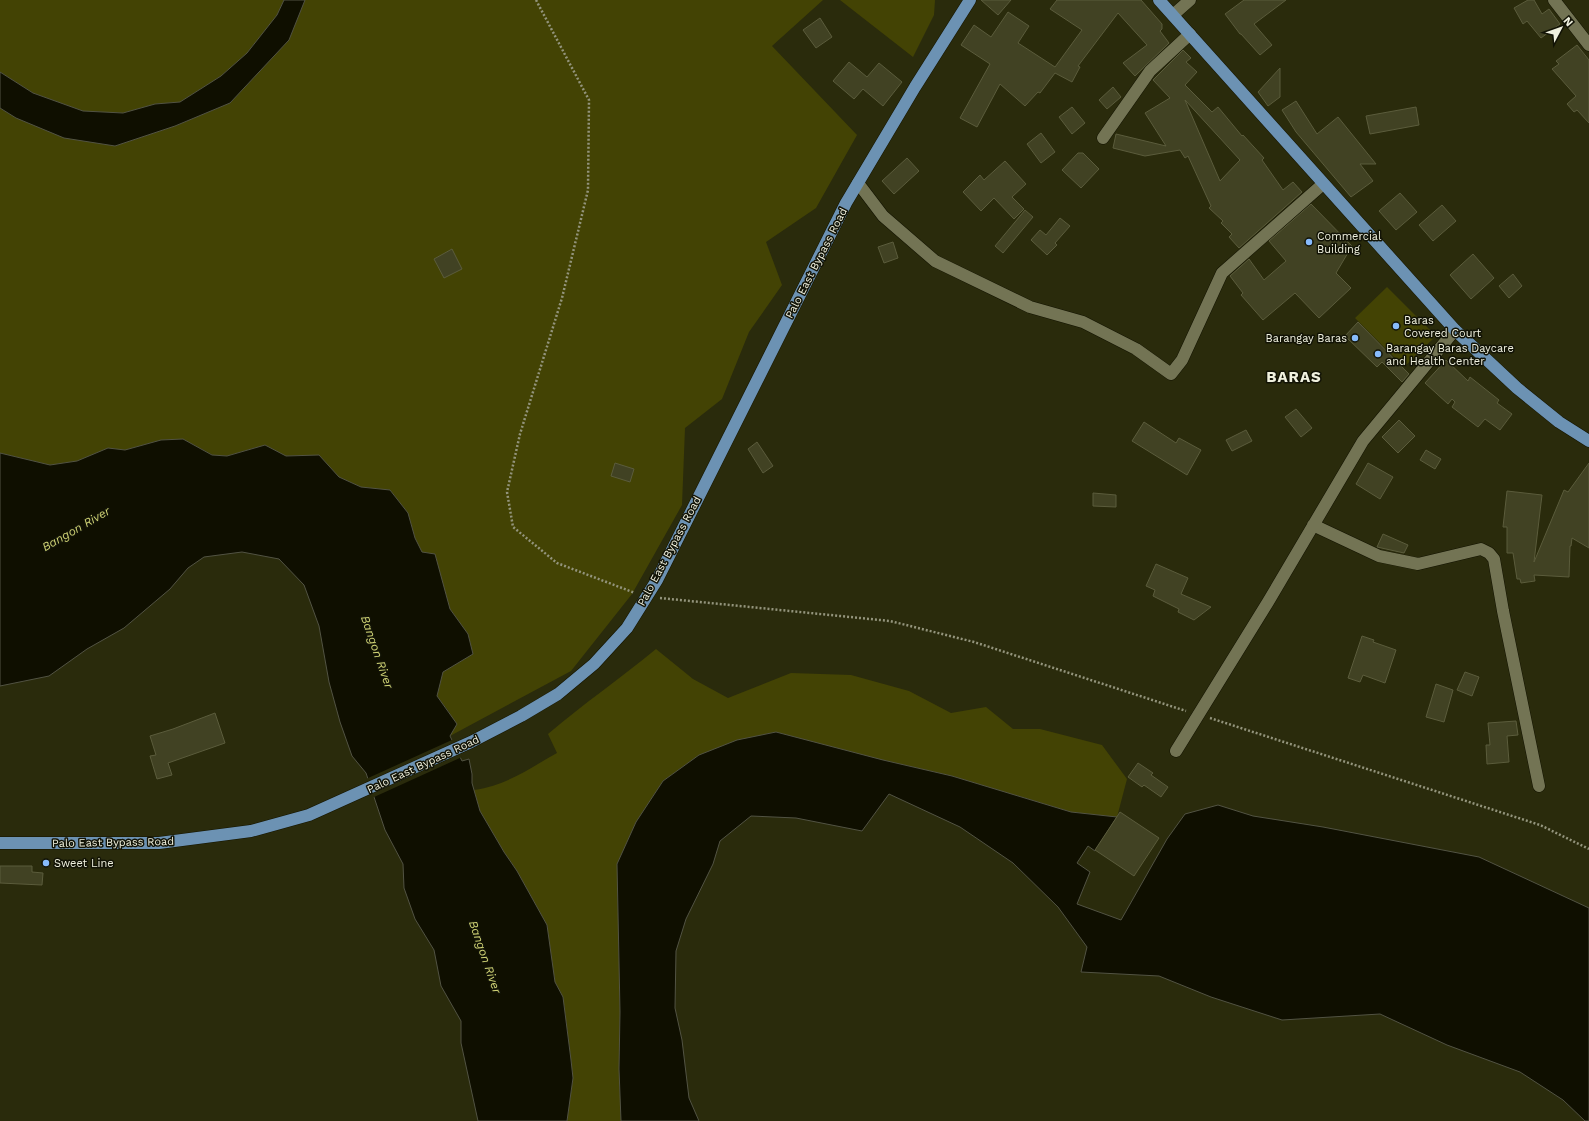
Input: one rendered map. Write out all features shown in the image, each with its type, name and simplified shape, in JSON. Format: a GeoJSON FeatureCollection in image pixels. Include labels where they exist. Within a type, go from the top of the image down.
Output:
{"type":"FeatureCollection","features":[{"type":"Feature","properties":{"kind":"main road","name":"Palo East Bypass Road"},"geometry":{"type":"LineString","coordinates":[[0,843],[159,843],[251,831],[309,815],[471,742],[521,716],[558,694],[594,664],[627,628],[657,580],[846,203],[915,86],[970,0]]}},
{"type":"Feature","properties":{"kind":"main road"},"geometry":{"type":"LineString","coordinates":[[1159,0],[1455,330],[1517,388],[1559,422],[1589,441]]}},
{"type":"Feature","properties":{"kind":"street"},"geometry":{"type":"LineString","coordinates":[[1173,15],[1190,0]]}},
{"type":"Feature","properties":{"kind":"street"},"geometry":{"type":"LineString","coordinates":[[1554,0],[1589,45]]}},
{"type":"Feature","properties":{"kind":"street"},"geometry":{"type":"LineString","coordinates":[[1103,138],[1150,71],[1190,34]]}},
{"type":"Feature","properties":{"kind":"street"},"geometry":{"type":"LineString","coordinates":[[858,183],[883,216],[935,261],[1030,307],[1083,322],[1136,349],[1171,374],[1182,360],[1222,273],[1323,184]]}},
{"type":"Feature","properties":{"kind":"street"},"geometry":{"type":"LineString","coordinates":[[1176,751],[1363,441],[1455,330]]}},
{"type":"Feature","properties":{"kind":"street"},"geometry":{"type":"LineString","coordinates":[[1313,525],[1379,556],[1418,564],[1480,549],[1489,553],[1494,559],[1503,611],[1539,786]]}},
{"type":"Feature","properties":{"kind":"path"},"geometry":{"type":"LineString","coordinates":[[536,0],[589,100],[588,190],[562,298],[520,434],[507,492],[513,527],[557,563],[647,597],[890,621],[974,642],[1540,825],[1589,849]]}},
{"type":"Feature","properties":{"kind":"shaded area"},"geometry":{"type":"Polygon","coordinates":[[[0,0],[284,0],[277,15],[247,53],[221,76],[180,102],[155,104],[123,113],[83,111],[33,93],[0,72],[0,0]]]}},
{"type":"Feature","properties":{"kind":"shaded area"},"geometry":{"type":"Polygon","coordinates":[[[305,0],[823,0],[772,46],[857,135],[816,208],[766,242],[782,285],[749,332],[722,399],[685,428],[682,505],[632,594],[571,671],[450,736],[450,713],[437,696],[443,672],[473,654],[468,634],[450,609],[444,591],[415,538],[408,513],[390,490],[361,487],[339,477],[319,455],[286,456],[265,445],[227,456],[213,455],[183,439],[161,440],[125,450],[108,448],[77,461],[50,465],[0,453],[0,108],[16,118],[115,146],[175,126],[230,103],[289,40],[305,0]]]}},
{"type":"Feature","properties":{"kind":"shaded area"},"geometry":{"type":"Polygon","coordinates":[[[840,0],[935,0],[934,15],[913,57],[840,0]]]}},
{"type":"Feature","properties":{"kind":"shaded area"},"geometry":{"type":"Polygon","coordinates":[[[1387,287],[1436,336],[1404,367],[1355,318],[1387,287]]]}},
{"type":"Feature","properties":{"kind":"shaded area"},"geometry":{"type":"Polygon","coordinates":[[[656,649],[693,679],[728,698],[791,673],[851,675],[909,691],[951,713],[986,707],[1013,729],[1040,729],[1102,745],[1127,779],[1117,817],[1071,812],[952,776],[883,760],[699,755],[663,781],[636,822],[617,864],[621,1121],[567,1121],[573,1078],[563,997],[555,982],[547,925],[517,871],[480,811],[474,790],[486,788],[508,780],[557,753],[548,734],[656,649]]]}},
{"type":"Feature","properties":{"kind":"water"},"geometry":{"type":"Polygon","coordinates":[[[284,0],[305,0],[289,40],[230,103],[175,126],[115,146],[64,138],[16,118],[0,108],[0,72],[33,93],[83,111],[123,113],[155,104],[180,102],[221,76],[247,53],[277,15],[284,0]]]}},
{"type":"Feature","properties":{"kind":"water","name":"Bangon River"},"geometry":{"type":"Polygon","coordinates":[[[183,439],[212,455],[227,456],[265,445],[286,456],[319,455],[339,477],[361,487],[390,490],[408,513],[415,538],[422,552],[435,554],[450,609],[468,634],[473,654],[443,672],[437,696],[457,724],[450,736],[462,761],[469,759],[472,783],[480,811],[517,871],[547,925],[555,982],[563,997],[573,1078],[567,1121],[478,1121],[461,1043],[461,1021],[441,986],[434,950],[415,919],[404,888],[403,864],[385,830],[366,773],[352,756],[340,722],[329,682],[319,626],[304,585],[279,559],[242,552],[204,557],[188,568],[170,589],[124,628],[87,649],[49,676],[0,686],[0,453],[50,465],[77,461],[108,448],[125,450],[161,440],[183,439]]]}},
{"type":"Feature","properties":{"kind":"water"},"geometry":{"type":"Polygon","coordinates":[[[776,732],[883,760],[952,776],[1071,812],[1117,817],[1095,851],[1088,846],[1077,863],[1090,872],[1077,904],[1121,920],[1167,839],[1185,814],[1218,805],[1253,816],[1323,827],[1479,857],[1589,908],[1589,1121],[1585,1121],[1563,1100],[1520,1072],[1447,1045],[1380,1014],[1282,1020],[1211,997],[1159,976],[1081,972],[1087,947],[1058,907],[1013,863],[960,827],[889,794],[862,831],[796,818],[751,816],[720,841],[713,864],[686,919],[676,951],[675,1008],[682,1040],[689,1098],[699,1121],[621,1121],[617,864],[636,822],[663,781],[699,755],[737,740],[776,732]]]}},
{"type":"Feature","properties":{"kind":"pier"},"geometry":{"type":"Polygon","coordinates":[[[454,739],[462,757],[372,798],[366,779],[454,739]]]}},
{"type":"Feature","properties":{"kind":"building"},"geometry":{"type":"Polygon","coordinates":[[[981,0],[1011,0],[998,15],[981,0]]]}},
{"type":"Feature","properties":{"kind":"building"},"geometry":{"type":"Polygon","coordinates":[[[1057,0],[1141,0],[1162,24],[1162,29],[1160,31],[1169,43],[1135,76],[1123,63],[1147,45],[1118,13],[1078,66],[1080,67],[1072,82],[1055,73],[1040,93],[1038,92],[1025,106],[1000,84],[977,127],[960,118],[990,64],[961,45],[974,25],[991,37],[1008,12],[1029,26],[1018,43],[1055,67],[1082,30],[1050,9],[1057,0]]]}},
{"type":"Feature","properties":{"kind":"building"},"geometry":{"type":"Polygon","coordinates":[[[1244,0],[1286,0],[1254,24],[1272,45],[1260,55],[1240,34],[1225,14],[1244,0]]]}},
{"type":"Feature","properties":{"kind":"building"},"geometry":{"type":"Polygon","coordinates":[[[1528,0],[1534,0],[1542,14],[1549,9],[1560,24],[1541,38],[1527,21],[1523,24],[1514,8],[1528,0]]]}},
{"type":"Feature","properties":{"kind":"building"},"geometry":{"type":"Polygon","coordinates":[[[820,18],[832,37],[816,48],[803,30],[820,18]]]}},
{"type":"Feature","properties":{"kind":"building"},"geometry":{"type":"Polygon","coordinates":[[[1577,45],[1589,60],[1589,123],[1577,110],[1574,112],[1567,104],[1576,96],[1552,69],[1559,64],[1556,61],[1577,45]]]}},
{"type":"Feature","properties":{"kind":"building"},"geometry":{"type":"Polygon","coordinates":[[[1183,50],[1191,58],[1186,62],[1197,72],[1185,85],[1212,112],[1218,107],[1242,136],[1243,135],[1264,158],[1262,160],[1283,190],[1293,182],[1302,192],[1239,248],[1229,237],[1232,234],[1221,223],[1223,221],[1209,208],[1211,206],[1188,156],[1185,158],[1180,150],[1145,156],[1113,148],[1116,134],[1166,146],[1145,113],[1170,98],[1153,80],[1183,50]],[[1185,100],[1220,181],[1240,160],[1185,100]]]}},
{"type":"Feature","properties":{"kind":"building"},"geometry":{"type":"Polygon","coordinates":[[[849,62],[867,77],[879,63],[902,82],[883,106],[863,89],[854,99],[833,81],[849,62]]]}},
{"type":"Feature","properties":{"kind":"building"},"geometry":{"type":"Polygon","coordinates":[[[1280,68],[1280,97],[1268,106],[1258,92],[1280,68]]]}},
{"type":"Feature","properties":{"kind":"building"},"geometry":{"type":"Polygon","coordinates":[[[1113,87],[1121,97],[1107,109],[1099,100],[1113,87]]]}},
{"type":"Feature","properties":{"kind":"building"},"geometry":{"type":"Polygon","coordinates":[[[1296,101],[1317,134],[1338,117],[1376,164],[1360,164],[1373,181],[1351,197],[1296,132],[1282,110],[1296,101]]]}},
{"type":"Feature","properties":{"kind":"building"},"geometry":{"type":"Polygon","coordinates":[[[1072,107],[1085,123],[1072,134],[1059,117],[1072,107]]]}},
{"type":"Feature","properties":{"kind":"building"},"geometry":{"type":"Polygon","coordinates":[[[1416,107],[1419,125],[1370,134],[1366,116],[1416,107]]]}},
{"type":"Feature","properties":{"kind":"building"},"geometry":{"type":"Polygon","coordinates":[[[1041,133],[1055,152],[1041,163],[1027,144],[1041,133]]]}},
{"type":"Feature","properties":{"kind":"building"},"geometry":{"type":"Polygon","coordinates":[[[1078,153],[1083,153],[1099,169],[1081,188],[1062,170],[1078,153]]]}},
{"type":"Feature","properties":{"kind":"building"},"geometry":{"type":"Polygon","coordinates":[[[907,158],[919,171],[894,194],[882,181],[907,158]]]}},
{"type":"Feature","properties":{"kind":"building"},"geometry":{"type":"Polygon","coordinates":[[[1005,161],[1026,184],[1012,197],[1024,209],[1014,219],[994,198],[981,211],[963,192],[980,175],[984,180],[1005,161]]]}},
{"type":"Feature","properties":{"kind":"building"},"geometry":{"type":"Polygon","coordinates":[[[1400,193],[1417,212],[1396,230],[1379,211],[1400,193]]]}},
{"type":"Feature","properties":{"kind":"building"},"geometry":{"type":"Polygon","coordinates":[[[1311,204],[1352,246],[1336,273],[1351,288],[1319,318],[1295,293],[1263,320],[1241,295],[1243,293],[1230,276],[1249,259],[1264,280],[1286,261],[1269,241],[1311,204]]]}},
{"type":"Feature","properties":{"kind":"building"},"geometry":{"type":"Polygon","coordinates":[[[1442,205],[1456,221],[1433,241],[1419,225],[1442,205]]]}},
{"type":"Feature","properties":{"kind":"building"},"geometry":{"type":"Polygon","coordinates":[[[1025,210],[1033,217],[1003,253],[995,246],[1025,210]]]}},
{"type":"Feature","properties":{"kind":"building"},"geometry":{"type":"Polygon","coordinates":[[[1060,218],[1070,226],[1055,243],[1057,245],[1047,255],[1031,240],[1040,230],[1046,235],[1060,218]]]}},
{"type":"Feature","properties":{"kind":"building"},"geometry":{"type":"Polygon","coordinates":[[[893,242],[898,258],[884,263],[878,247],[893,242]]]}},
{"type":"Feature","properties":{"kind":"building"},"geometry":{"type":"Polygon","coordinates":[[[452,249],[462,269],[444,278],[434,259],[452,249]]]}},
{"type":"Feature","properties":{"kind":"building"},"geometry":{"type":"Polygon","coordinates":[[[1473,254],[1494,278],[1471,299],[1450,275],[1473,254]]]}},
{"type":"Feature","properties":{"kind":"building"},"geometry":{"type":"Polygon","coordinates":[[[1513,274],[1522,286],[1509,298],[1499,286],[1513,274]]]}},
{"type":"Feature","properties":{"kind":"building"},"geometry":{"type":"Polygon","coordinates":[[[1358,322],[1409,374],[1402,382],[1382,362],[1377,367],[1345,336],[1358,322]]]}},
{"type":"Feature","properties":{"kind":"building"},"geometry":{"type":"Polygon","coordinates":[[[1446,360],[1468,381],[1470,377],[1499,400],[1497,403],[1512,414],[1500,430],[1485,419],[1478,427],[1452,407],[1455,402],[1452,399],[1448,404],[1425,383],[1446,360]]]}},
{"type":"Feature","properties":{"kind":"building"},"geometry":{"type":"Polygon","coordinates":[[[1296,409],[1312,428],[1301,437],[1285,417],[1296,409]]]}},
{"type":"Feature","properties":{"kind":"building"},"geometry":{"type":"Polygon","coordinates":[[[1399,420],[1415,436],[1398,453],[1382,437],[1399,420]]]}},
{"type":"Feature","properties":{"kind":"building"},"geometry":{"type":"Polygon","coordinates":[[[1144,422],[1176,443],[1179,438],[1201,450],[1187,475],[1132,441],[1144,422]]]}},
{"type":"Feature","properties":{"kind":"building"},"geometry":{"type":"Polygon","coordinates":[[[1246,430],[1252,441],[1232,451],[1226,440],[1246,430]]]}},
{"type":"Feature","properties":{"kind":"building"},"geometry":{"type":"Polygon","coordinates":[[[757,442],[773,466],[763,473],[748,449],[757,442]]]}},
{"type":"Feature","properties":{"kind":"building"},"geometry":{"type":"Polygon","coordinates":[[[1426,450],[1441,459],[1435,469],[1420,460],[1426,450]]]}},
{"type":"Feature","properties":{"kind":"building"},"geometry":{"type":"Polygon","coordinates":[[[615,463],[634,469],[630,482],[611,476],[615,463]]]}},
{"type":"Feature","properties":{"kind":"building"},"geometry":{"type":"Polygon","coordinates":[[[1368,463],[1393,477],[1380,499],[1356,484],[1368,463]]]}},
{"type":"Feature","properties":{"kind":"building"},"geometry":{"type":"Polygon","coordinates":[[[1589,463],[1589,548],[1572,538],[1570,546],[1569,577],[1534,575],[1535,581],[1521,583],[1520,579],[1517,579],[1513,553],[1507,553],[1507,527],[1503,527],[1507,491],[1542,495],[1534,562],[1564,490],[1568,492],[1589,463]]]}},
{"type":"Feature","properties":{"kind":"building"},"geometry":{"type":"Polygon","coordinates":[[[1093,493],[1116,495],[1116,507],[1093,506],[1093,493]]]}},
{"type":"Feature","properties":{"kind":"building"},"geometry":{"type":"Polygon","coordinates":[[[1383,534],[1408,545],[1404,553],[1377,547],[1383,534]]]}},
{"type":"Feature","properties":{"kind":"building"},"geometry":{"type":"Polygon","coordinates":[[[1156,564],[1188,578],[1181,594],[1211,607],[1194,620],[1178,612],[1179,609],[1153,596],[1155,590],[1146,586],[1156,564]]]}},
{"type":"Feature","properties":{"kind":"building"},"geometry":{"type":"Polygon","coordinates":[[[1362,636],[1374,640],[1373,642],[1396,650],[1385,683],[1363,675],[1360,682],[1348,678],[1362,636]]]}},
{"type":"Feature","properties":{"kind":"building"},"geometry":{"type":"Polygon","coordinates":[[[1465,672],[1479,677],[1472,696],[1457,690],[1465,672]]]}},
{"type":"Feature","properties":{"kind":"building"},"geometry":{"type":"Polygon","coordinates":[[[1436,684],[1453,690],[1444,722],[1426,717],[1436,684]]]}},
{"type":"Feature","properties":{"kind":"building"},"geometry":{"type":"Polygon","coordinates":[[[215,713],[225,743],[168,763],[172,775],[157,779],[150,756],[156,755],[150,736],[215,713]]]}},
{"type":"Feature","properties":{"kind":"building"},"geometry":{"type":"Polygon","coordinates":[[[1516,721],[1518,735],[1507,736],[1509,762],[1487,764],[1486,745],[1490,745],[1488,723],[1516,721]]]}},
{"type":"Feature","properties":{"kind":"building"},"geometry":{"type":"Polygon","coordinates":[[[1138,763],[1153,773],[1151,775],[1168,787],[1161,797],[1144,785],[1142,787],[1128,777],[1138,763]]]}},
{"type":"Feature","properties":{"kind":"building"},"geometry":{"type":"Polygon","coordinates":[[[1120,812],[1159,838],[1134,876],[1095,850],[1120,812]]]}},
{"type":"Feature","properties":{"kind":"building"},"geometry":{"type":"Polygon","coordinates":[[[0,866],[32,866],[32,872],[43,873],[42,885],[0,883],[0,866]]]}},
{"type":"Feature","properties":{"kind":"place","name":"Commercial Building"},"geometry":{"type":"Point","coordinates":[1309,242]}},
{"type":"Feature","properties":{"kind":"place","name":"Baras Covered Court"},"geometry":{"type":"Point","coordinates":[1396,326]}},
{"type":"Feature","properties":{"kind":"place","name":"Barangay Baras"},"geometry":{"type":"Point","coordinates":[1355,338]}},
{"type":"Feature","properties":{"kind":"place","name":"Barangay Baras Daycare and Health Center"},"geometry":{"type":"Point","coordinates":[1378,354]}},
{"type":"Feature","properties":{"kind":"place","name":"Sweet Line"},"geometry":{"type":"Point","coordinates":[46,863]}},
{"type":"Feature","properties":{"kind":"district","name":"BARAS"},"geometry":{"type":"Point","coordinates":[1294,377]}}]}
